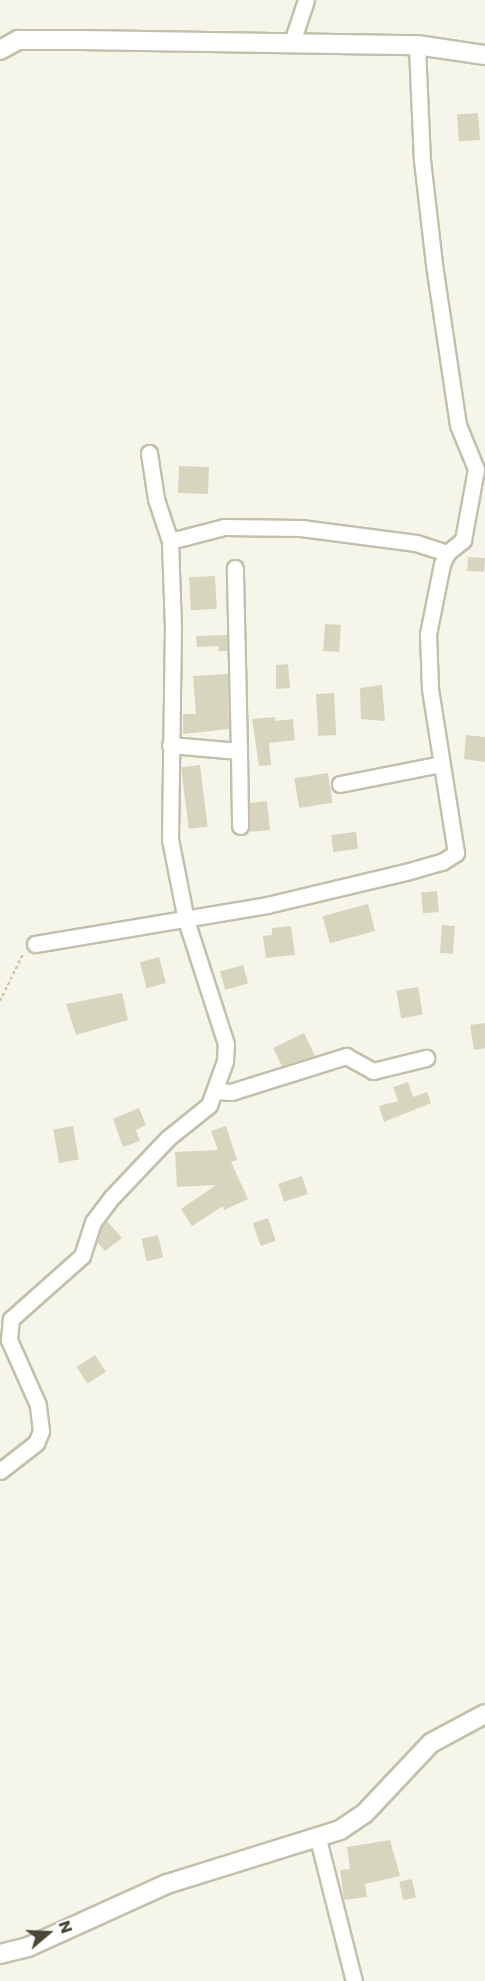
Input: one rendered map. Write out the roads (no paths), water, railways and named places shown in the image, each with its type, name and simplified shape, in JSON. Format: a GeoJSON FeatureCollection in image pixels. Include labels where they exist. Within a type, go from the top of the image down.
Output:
{"type":"FeatureCollection","features":[{"type":"Feature","properties":{"kind":"street"},"geometry":{"type":"LineString","coordinates":[[292,42],[306,0]]}},
{"type":"Feature","properties":{"kind":"street"},"geometry":{"type":"LineString","coordinates":[[0,50],[18,40],[292,42],[417,45],[485,55]]}},
{"type":"Feature","properties":{"kind":"street"},"geometry":{"type":"LineString","coordinates":[[35,944],[186,920],[313,894],[452,858],[457,847],[441,764],[430,688],[428,634],[447,553],[463,540],[476,469],[458,425],[434,264],[422,161],[417,45]]}},
{"type":"Feature","properties":{"kind":"street"},"geometry":{"type":"LineString","coordinates":[[0,1472],[36,1443],[41,1431],[38,1405],[9,1340],[11,1320],[82,1256],[93,1222],[112,1197],[168,1138],[209,1105],[216,1090],[226,1044],[186,920],[170,839],[174,628],[170,541],[156,499],[149,453]]}},
{"type":"Feature","properties":{"kind":"street"},"geometry":{"type":"LineString","coordinates":[[170,541],[224,528],[301,528],[416,543],[447,553]]}},
{"type":"Feature","properties":{"kind":"street"},"geometry":{"type":"LineString","coordinates":[[235,568],[240,826]]}},
{"type":"Feature","properties":{"kind":"street"},"geometry":{"type":"LineString","coordinates":[[170,745],[239,751]]}},
{"type":"Feature","properties":{"kind":"street"},"geometry":{"type":"LineString","coordinates":[[340,784],[441,764]]}},
{"type":"Feature","properties":{"kind":"street"},"geometry":{"type":"LineString","coordinates":[[216,1090],[231,1092],[346,1056],[373,1071],[426,1058]]}},
{"type":"Feature","properties":{"kind":"street"},"geometry":{"type":"LineString","coordinates":[[0,1954],[28,1947],[167,1884],[318,1839],[365,1813],[431,1743],[485,1714]]}},
{"type":"Feature","properties":{"kind":"street"},"geometry":{"type":"LineString","coordinates":[[318,1839],[354,1981]]}}]}
